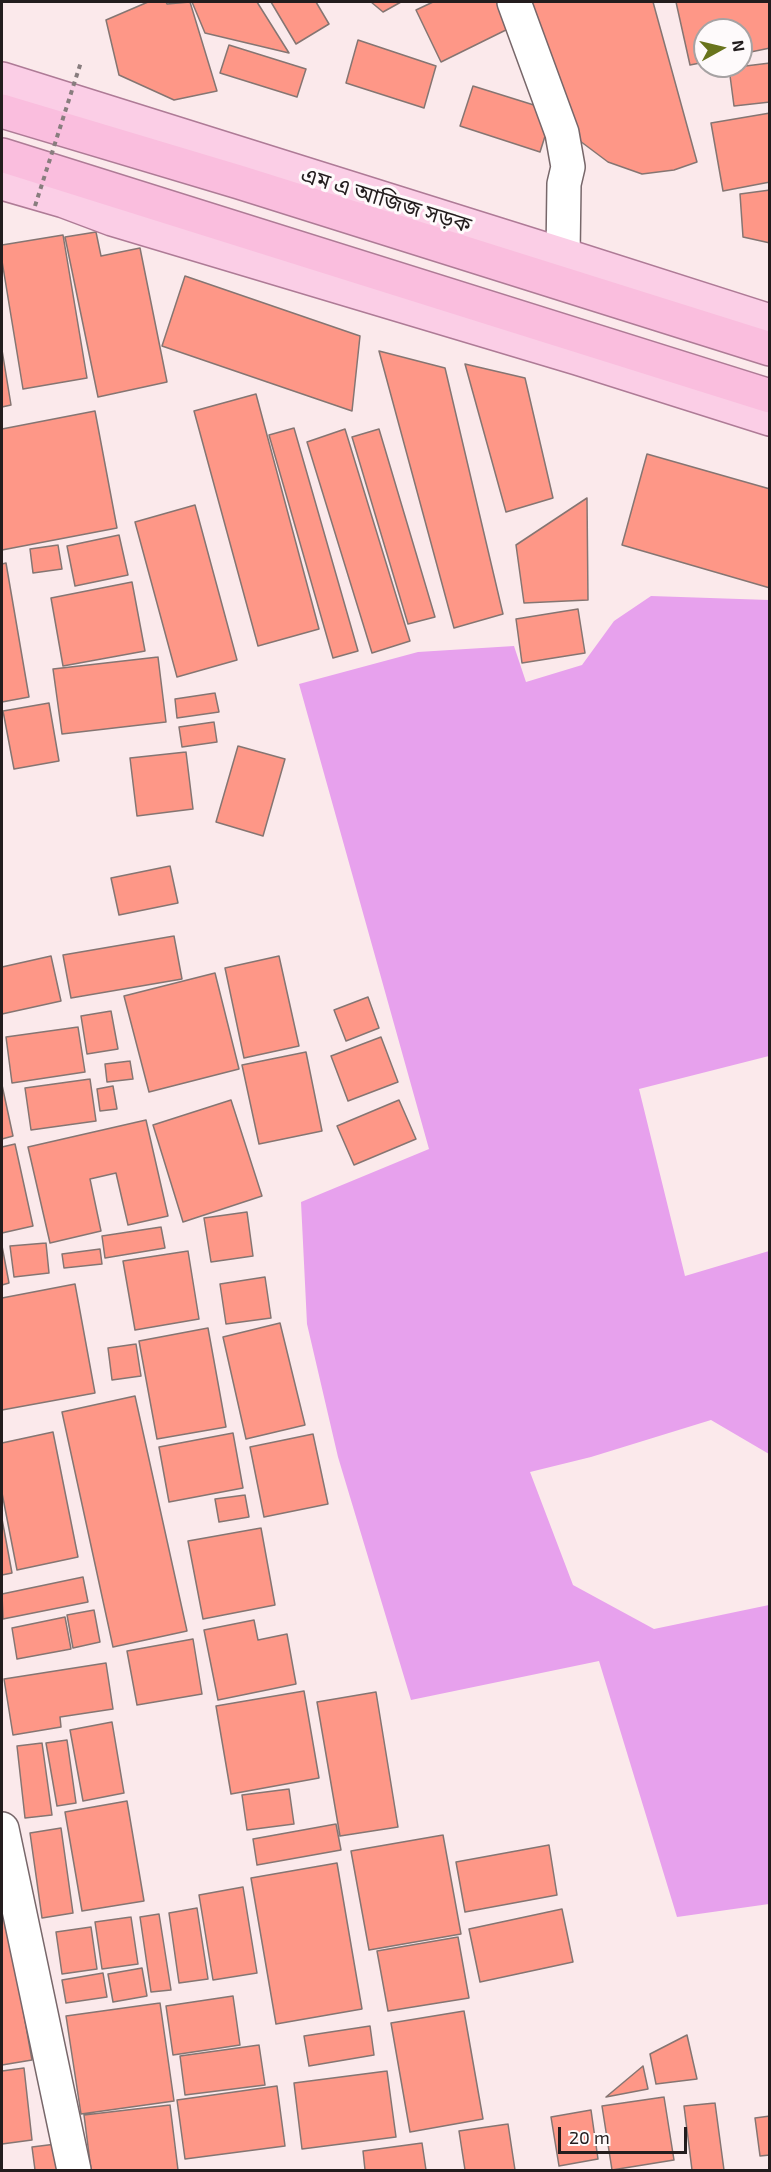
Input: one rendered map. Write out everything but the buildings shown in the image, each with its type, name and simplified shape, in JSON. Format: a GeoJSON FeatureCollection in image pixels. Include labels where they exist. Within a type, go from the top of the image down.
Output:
{"type":"FeatureCollection","features":[{"type":"Feature","properties":{"kind":"highway"},"geometry":{"type":"LineString","coordinates":[[2,111],[250,186],[770,350]]}},
{"type":"Feature","properties":{"kind":"highway"},"geometry":{"type":"LineString","coordinates":[[2,155],[770,396]]}},
{"type":"Feature","properties":{"kind":"main road","name":"এম এ আজিজ সড়ক"},"geometry":{"type":"LineString","coordinates":[[2,80],[770,321]]}},
{"type":"Feature","properties":{"kind":"main road"},"geometry":{"type":"LineString","coordinates":[[2,183],[64,201],[123,222],[576,358],[770,420]]}},
{"type":"Feature","properties":{"kind":"street"},"geometry":{"type":"LineString","coordinates":[[514,2],[562,133],[568,167],[564,184],[563,255]]}},
{"type":"Feature","properties":{"kind":"street"},"geometry":{"type":"LineString","coordinates":[[2,1829],[74,2170]]}},
{"type":"Feature","properties":{"kind":"path"},"geometry":{"type":"LineString","coordinates":[[35,206],[81,62]]}},
{"type":"Feature","properties":{"kind":"shaded area"},"geometry":{"type":"Polygon","coordinates":[[[651,596],[769,600],[769,1056],[639,1089],[685,1276],[769,1251],[769,1454],[711,1420],[591,1457],[530,1472],[573,1585],[654,1629],[769,1605],[769,1904],[677,1917],[599,1661],[411,1700],[338,1457],[307,1324],[301,1202],[429,1149],[299,684],[418,652],[514,646],[526,682],[582,665],[614,621],[651,596]]]}}]}
